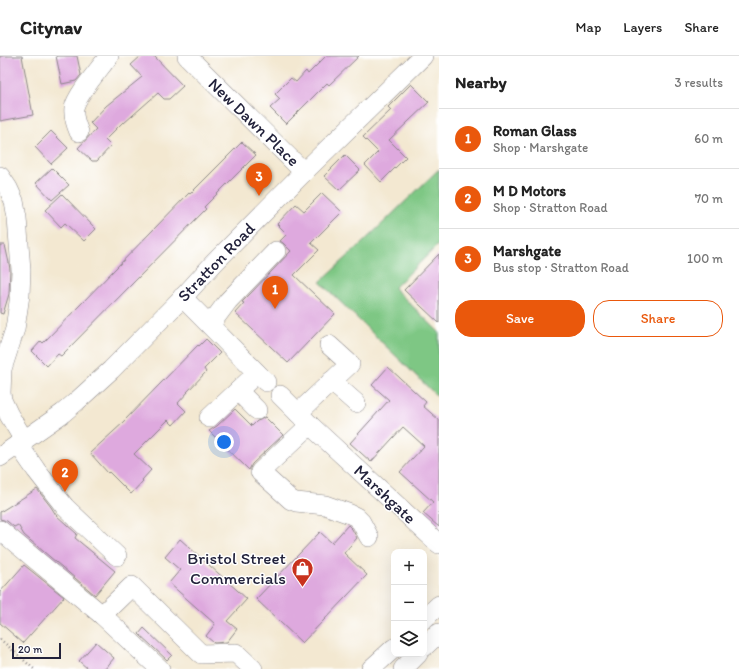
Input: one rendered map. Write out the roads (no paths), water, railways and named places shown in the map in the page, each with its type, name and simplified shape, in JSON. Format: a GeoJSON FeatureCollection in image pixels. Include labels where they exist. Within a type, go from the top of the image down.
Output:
{"type":"FeatureCollection","features":[{"type":"Feature","properties":{"kind":"street"},"geometry":{"type":"LineString","coordinates":[[79,132],[74,107],[78,98],[109,56]]}},
{"type":"Feature","properties":{"kind":"street","name":"New Dawn Place"},"geometry":{"type":"LineString","coordinates":[[187,56],[304,172]]}},
{"type":"Feature","properties":{"kind":"street","name":"Stratton Road"},"geometry":{"type":"LineString","coordinates":[[0,457],[63,413],[111,370],[304,172],[423,56]]}},
{"type":"Feature","properties":{"kind":"street"},"geometry":{"type":"LineString","coordinates":[[0,176],[14,201],[17,218],[25,242],[15,329],[3,354],[1,384],[2,400],[21,442],[36,470],[65,507],[117,556]]}},
{"type":"Feature","properties":{"kind":"street"},"geometry":{"type":"LineString","coordinates":[[210,325],[228,301],[276,251]]}},
{"type":"Feature","properties":{"kind":"street"},"geometry":{"type":"LineString","coordinates":[[182,297],[262,378],[238,391],[209,418]]}},
{"type":"Feature","properties":{"kind":"street"},"geometry":{"type":"LineString","coordinates":[[329,345],[350,364],[332,381],[304,419],[260,472],[291,500],[296,502],[325,505],[356,517],[364,527],[369,537]]}},
{"type":"Feature","properties":{"kind":"street"},"geometry":{"type":"LineString","coordinates":[[332,381],[356,403]]}},
{"type":"Feature","properties":{"kind":"street"},"geometry":{"type":"LineString","coordinates":[[238,391],[257,410]]}},
{"type":"Feature","properties":{"kind":"street","name":"Marshgate"},"geometry":{"type":"LineString","coordinates":[[280,395],[439,544]]}},
{"type":"Feature","properties":{"kind":"street"},"geometry":{"type":"LineString","coordinates":[[0,530],[102,615],[160,669]]}},
{"type":"Feature","properties":{"kind":"street"},"geometry":{"type":"LineString","coordinates":[[102,615],[132,586],[201,654],[236,653],[253,669]]}},
{"type":"Feature","properties":{"kind":"street"},"geometry":{"type":"LineString","coordinates":[[427,616],[439,605]]}},
{"type":"Feature","properties":{"kind":"street"},"geometry":{"type":"LineString","coordinates":[[427,644],[439,633]]}},
{"type":"Feature","properties":{"kind":"street"},"geometry":{"type":"LineString","coordinates":[[371,669],[391,651]]}},
{"type":"Feature","properties":{"kind":"street"},"geometry":{"type":"LineString","coordinates":[[403,669],[415,657]]}},
{"type":"Feature","properties":{"kind":"place","name":"Marshgate"},"geometry":{"type":"Point","coordinates":[259,196]}},
{"type":"Feature","properties":{"kind":"place","name":"Roman Glass"},"geometry":{"type":"Point","coordinates":[275,309]}},
{"type":"Feature","properties":{"kind":"place","name":"M D Motors"},"geometry":{"type":"Point","coordinates":[65,492]}},
{"type":"Feature","properties":{"kind":"place","name":"Bristol Street Commercials"},"geometry":{"type":"Point","coordinates":[302,588]}}]}
